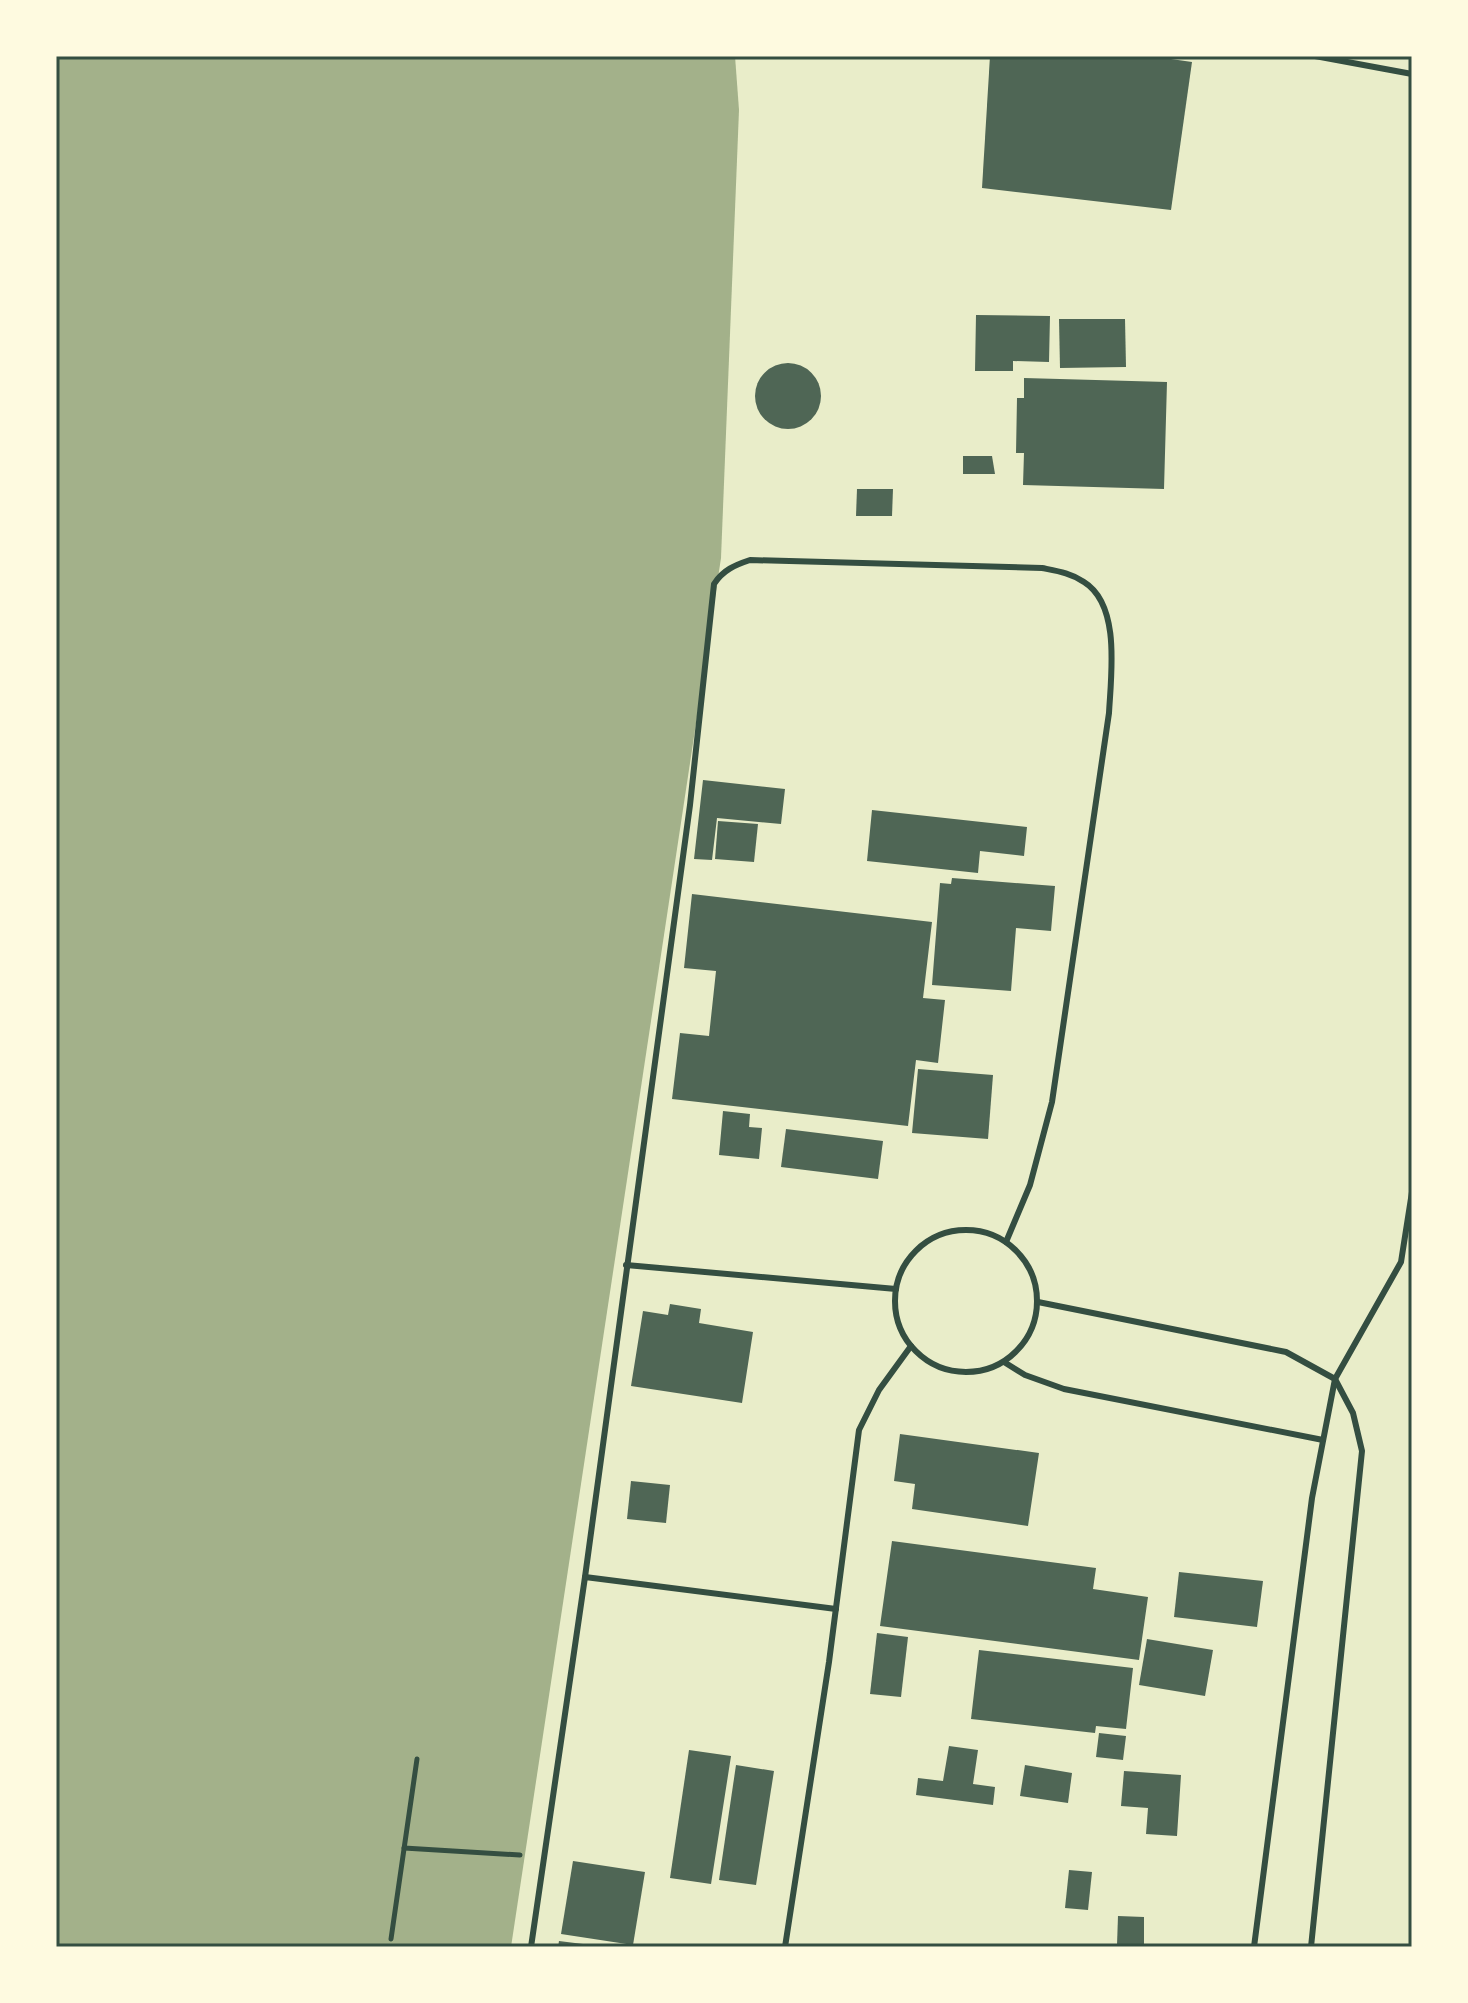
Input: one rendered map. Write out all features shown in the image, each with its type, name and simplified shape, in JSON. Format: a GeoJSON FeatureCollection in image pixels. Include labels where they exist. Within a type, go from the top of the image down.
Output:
{"type":"FeatureCollection","features":[{"type":"Feature","properties":{"kind":"lane"},"geometry":{"type":"LineString","coordinates":[[1315,56],[1412,74]]}},
{"type":"Feature","properties":{"kind":"lane"},"geometry":{"type":"LineString","coordinates":[[531,1947],[585,1577],[690,805],[714,584],[721,574],[750,560],[1042,568],[1064,572],[1086,583],[1100,598],[1109,621],[1112,663],[1109,713],[1052,1102],[1030,1185],[1006,1242]]}},
{"type":"Feature","properties":{"kind":"lane"},"geometry":{"type":"LineString","coordinates":[[1254,1947],[1312,1498],[1335,1379],[1401,1262],[1412,1192]]}},
{"type":"Feature","properties":{"kind":"lane"},"geometry":{"type":"LineString","coordinates":[[968,1230],[988,1233],[1006,1242],[1030,1268],[1036,1284],[1036,1319],[1029,1336],[1004,1362],[985,1370],[965,1372],[945,1369],[926,1360],[911,1346],[900,1329],[895,1310],[896,1289],[902,1270],[913,1253],[929,1240],[947,1232],[968,1230]]}},
{"type":"Feature","properties":{"kind":"lane"},"geometry":{"type":"LineString","coordinates":[[626,1265],[896,1289]]}},
{"type":"Feature","properties":{"kind":"lane"},"geometry":{"type":"LineString","coordinates":[[1038,1302],[1286,1352],[1335,1379],[1353,1413],[1362,1451],[1311,1947]]}},
{"type":"Feature","properties":{"kind":"lane"},"geometry":{"type":"LineString","coordinates":[[785,1947],[836,1609],[859,1430],[879,1390],[911,1346]]}},
{"type":"Feature","properties":{"kind":"lane"},"geometry":{"type":"LineString","coordinates":[[1004,1362],[1025,1375],[1064,1389],[1323,1440]]}},
{"type":"Feature","properties":{"kind":"lane"},"geometry":{"type":"LineString","coordinates":[[585,1577],[836,1609]]}},
{"type":"Feature","properties":{"kind":"path"},"geometry":{"type":"LineString","coordinates":[[391,1939],[417,1759]]}},
{"type":"Feature","properties":{"kind":"path"},"geometry":{"type":"LineString","coordinates":[[404,1848],[520,1855]]}},
{"type":"Feature","properties":{"kind":"shaded area"},"geometry":{"type":"Polygon","coordinates":[[[56,56],[735,56],[739,110],[721,558],[511,1947],[56,1947],[56,56]]]}},
{"type":"Feature","properties":{"kind":"building"},"geometry":{"type":"Polygon","coordinates":[[[990,56],[1150,56],[1192,62],[1171,210],[982,188],[990,56]]]}},
{"type":"Feature","properties":{"kind":"building"},"geometry":{"type":"Polygon","coordinates":[[[976,315],[1050,316],[1049,362],[1013,361],[1013,371],[975,371],[976,315]]]}},
{"type":"Feature","properties":{"kind":"building"},"geometry":{"type":"Polygon","coordinates":[[[1059,319],[1125,319],[1126,367],[1060,368],[1059,319]]]}},
{"type":"Feature","properties":{"kind":"building"},"geometry":{"type":"Polygon","coordinates":[[[794,363],[812,372],[819,383],[819,409],[812,420],[801,427],[782,429],[764,420],[757,409],[755,390],[764,372],[775,365],[794,363]]]}},
{"type":"Feature","properties":{"kind":"building"},"geometry":{"type":"Polygon","coordinates":[[[1024,378],[1167,382],[1164,489],[1023,485],[1024,453],[1016,453],[1017,398],[1024,398],[1024,378]]]}},
{"type":"Feature","properties":{"kind":"building"},"geometry":{"type":"Polygon","coordinates":[[[963,456],[992,456],[995,474],[963,474],[963,456]]]}},
{"type":"Feature","properties":{"kind":"building"},"geometry":{"type":"Polygon","coordinates":[[[857,489],[893,489],[892,516],[856,516],[857,489]]]}},
{"type":"Feature","properties":{"kind":"building"},"geometry":{"type":"Polygon","coordinates":[[[703,780],[785,789],[781,824],[717,818],[712,860],[694,859],[703,780]]]}},
{"type":"Feature","properties":{"kind":"building"},"geometry":{"type":"Polygon","coordinates":[[[872,810],[1027,827],[1024,856],[980,851],[978,873],[867,861],[872,810]]]}},
{"type":"Feature","properties":{"kind":"building"},"geometry":{"type":"Polygon","coordinates":[[[718,821],[758,824],[754,862],[715,859],[718,821]]]}},
{"type":"Feature","properties":{"kind":"building"},"geometry":{"type":"Polygon","coordinates":[[[952,878],[1055,886],[1051,931],[1016,928],[1011,991],[932,985],[940,883],[951,884],[952,878]]]}},
{"type":"Feature","properties":{"kind":"building"},"geometry":{"type":"Polygon","coordinates":[[[692,894],[932,922],[923,998],[945,1000],[938,1063],[916,1060],[908,1126],[672,1099],[680,1033],[709,1036],[716,971],[684,968],[692,894]]]}},
{"type":"Feature","properties":{"kind":"building"},"geometry":{"type":"Polygon","coordinates":[[[918,1069],[993,1075],[988,1139],[912,1133],[918,1069]]]}},
{"type":"Feature","properties":{"kind":"building"},"geometry":{"type":"Polygon","coordinates":[[[723,1111],[750,1114],[749,1127],[762,1128],[759,1159],[719,1155],[723,1111]]]}},
{"type":"Feature","properties":{"kind":"building"},"geometry":{"type":"Polygon","coordinates":[[[786,1129],[883,1141],[878,1179],[781,1167],[786,1129]]]}},
{"type":"Feature","properties":{"kind":"building"},"geometry":{"type":"Polygon","coordinates":[[[670,1304],[701,1309],[699,1323],[753,1332],[742,1403],[631,1386],[643,1311],[668,1315],[670,1304]]]}},
{"type":"Feature","properties":{"kind":"building"},"geometry":{"type":"Polygon","coordinates":[[[900,1434],[1039,1453],[1028,1526],[912,1509],[915,1484],[894,1481],[900,1434]]]}},
{"type":"Feature","properties":{"kind":"building"},"geometry":{"type":"Polygon","coordinates":[[[631,1481],[670,1485],[666,1523],[627,1519],[631,1481]]]}},
{"type":"Feature","properties":{"kind":"building"},"geometry":{"type":"Polygon","coordinates":[[[892,1541],[1096,1568],[1093,1589],[1148,1597],[1139,1660],[880,1626],[892,1541]]]}},
{"type":"Feature","properties":{"kind":"building"},"geometry":{"type":"Polygon","coordinates":[[[1179,1572],[1263,1581],[1257,1627],[1174,1617],[1179,1572]]]}},
{"type":"Feature","properties":{"kind":"building"},"geometry":{"type":"Polygon","coordinates":[[[877,1633],[908,1637],[901,1697],[870,1694],[877,1633]]]}},
{"type":"Feature","properties":{"kind":"building"},"geometry":{"type":"Polygon","coordinates":[[[1147,1639],[1213,1650],[1205,1696],[1139,1685],[1147,1639]]]}},
{"type":"Feature","properties":{"kind":"building"},"geometry":{"type":"Polygon","coordinates":[[[979,1650],[1133,1668],[1126,1729],[1096,1726],[1095,1733],[971,1719],[979,1650]]]}},
{"type":"Feature","properties":{"kind":"building"},"geometry":{"type":"Polygon","coordinates":[[[1099,1733],[1126,1736],[1123,1760],[1096,1757],[1099,1733]]]}},
{"type":"Feature","properties":{"kind":"building"},"geometry":{"type":"Polygon","coordinates":[[[949,1746],[978,1750],[973,1784],[995,1787],[993,1805],[916,1795],[918,1778],[943,1781],[949,1746]]]}},
{"type":"Feature","properties":{"kind":"building"},"geometry":{"type":"Polygon","coordinates":[[[689,1750],[731,1756],[711,1884],[670,1878],[689,1750]]]}},
{"type":"Feature","properties":{"kind":"building"},"geometry":{"type":"Polygon","coordinates":[[[736,1765],[774,1771],[756,1885],[719,1880],[736,1765]]]}},
{"type":"Feature","properties":{"kind":"building"},"geometry":{"type":"Polygon","coordinates":[[[1025,1765],[1072,1773],[1068,1803],[1020,1796],[1025,1765]]]}},
{"type":"Feature","properties":{"kind":"building"},"geometry":{"type":"Polygon","coordinates":[[[1124,1771],[1181,1775],[1177,1836],[1146,1834],[1148,1808],[1121,1806],[1124,1771]]]}},
{"type":"Feature","properties":{"kind":"building"},"geometry":{"type":"Polygon","coordinates":[[[573,1861],[645,1872],[633,1945],[561,1934],[573,1861]]]}},
{"type":"Feature","properties":{"kind":"building"},"geometry":{"type":"Polygon","coordinates":[[[1069,1870],[1092,1872],[1088,1910],[1065,1908],[1069,1870]]]}},
{"type":"Feature","properties":{"kind":"building"},"geometry":{"type":"Polygon","coordinates":[[[1118,1916],[1144,1917],[1144,1946],[1117,1945],[1118,1916]]]}},
{"type":"Feature","properties":{"kind":"building"},"geometry":{"type":"Polygon","coordinates":[[[559,1941],[591,1945],[591,1947],[558,1947],[559,1941]]]}}]}
